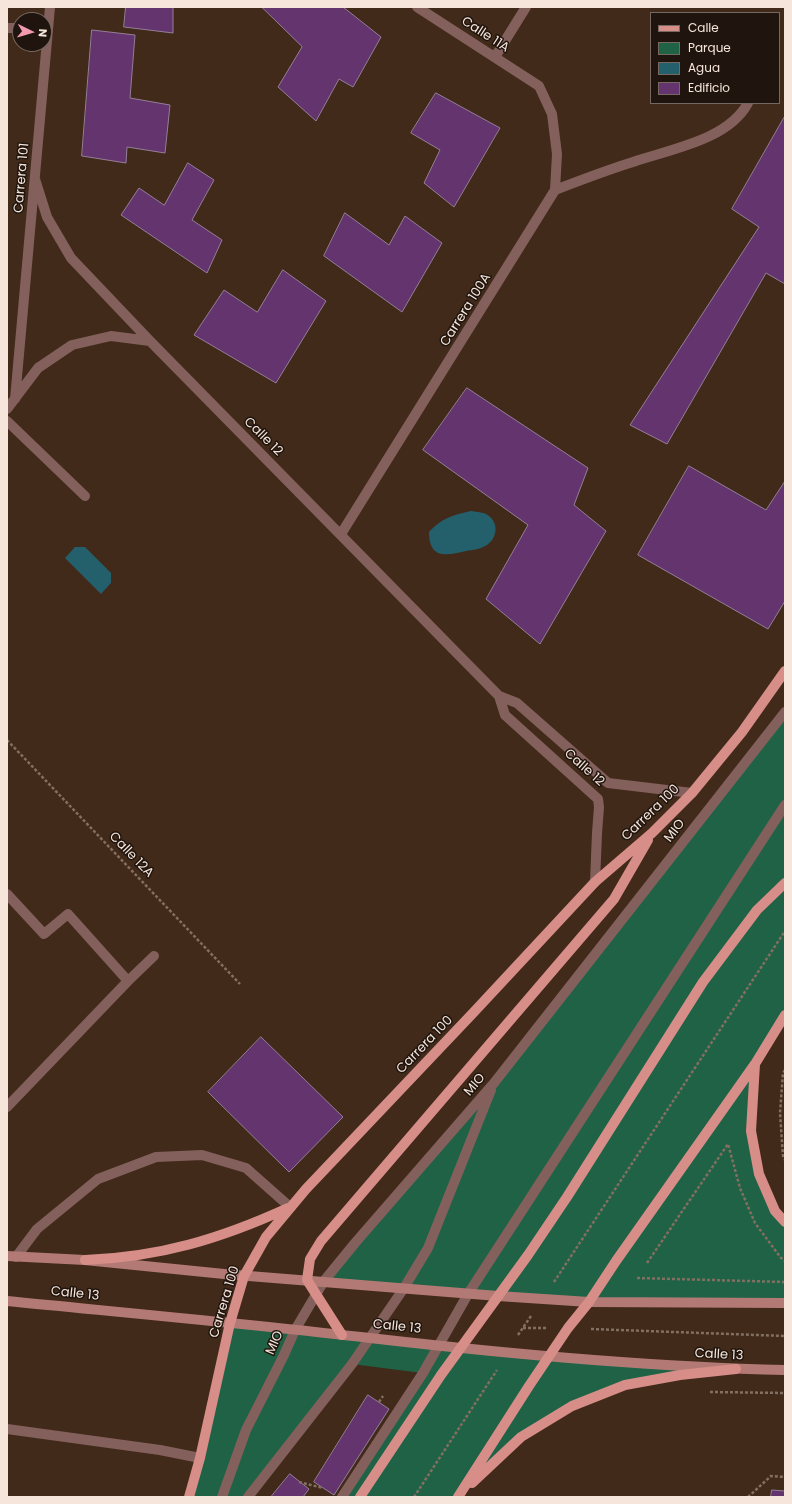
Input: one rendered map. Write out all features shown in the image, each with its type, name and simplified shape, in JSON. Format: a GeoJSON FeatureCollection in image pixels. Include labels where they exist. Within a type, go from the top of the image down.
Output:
{"type":"FeatureCollection","features":[{"type":"Feature","properties":{"kind":"main road","name":"Carrera 100"},"geometry":{"type":"LineString","coordinates":[[189,1497],[200,1458],[230,1323],[244,1276],[266,1237],[290,1207],[473,1014],[595,882],[652,833],[692,793],[742,732],[785,671]]}},
{"type":"Feature","properties":{"kind":"main road"},"geometry":{"type":"LineString","coordinates":[[342,1335],[307,1280],[310,1259],[321,1240],[614,899],[652,833]]}},
{"type":"Feature","properties":{"kind":"main road"},"geometry":{"type":"LineString","coordinates":[[360,1497],[460,1348],[528,1255],[567,1197],[703,982],[757,910],[785,884]]}},
{"type":"Feature","properties":{"kind":"main road"},"geometry":{"type":"LineString","coordinates":[[458,1497],[549,1356],[568,1328],[589,1302],[616,1261],[755,1064],[785,1015]]}},
{"type":"Feature","properties":{"kind":"main road"},"geometry":{"type":"LineString","coordinates":[[755,1064],[751,1131],[759,1174],[776,1211],[785,1222]]}},
{"type":"Feature","properties":{"kind":"main road"},"geometry":{"type":"LineString","coordinates":[[85,1260],[136,1256],[172,1250],[235,1230],[290,1207]]}},
{"type":"Feature","properties":{"kind":"main road"},"geometry":{"type":"LineString","coordinates":[[11,1256],[85,1260],[244,1276],[589,1302],[785,1303]]}},
{"type":"Feature","properties":{"kind":"main road","name":"Calle 13"},"geometry":{"type":"LineString","coordinates":[[7,1300],[583,1360],[736,1369],[785,1370]]}},
{"type":"Feature","properties":{"kind":"main road"},"geometry":{"type":"LineString","coordinates":[[462,1497],[475,1479],[521,1437],[572,1406],[625,1385],[680,1374],[736,1369]]}},
{"type":"Feature","properties":{"kind":"street","name":"Calle 11A"},"geometry":{"type":"LineString","coordinates":[[417,7],[539,86]]}},
{"type":"Feature","properties":{"kind":"street"},"geometry":{"type":"LineString","coordinates":[[495,57],[526,7]]}},
{"type":"Feature","properties":{"kind":"street","name":"Carrera 101"},"geometry":{"type":"LineString","coordinates":[[15,399],[35,179],[44,52]]}},
{"type":"Feature","properties":{"kind":"street","name":"Carrera 100A"},"geometry":{"type":"LineString","coordinates":[[341,534],[555,190],[557,154],[552,114],[539,86]]}},
{"type":"Feature","properties":{"kind":"street"},"geometry":{"type":"LineString","coordinates":[[555,190],[633,162],[688,145],[718,132],[743,112],[747,104]]}},
{"type":"Feature","properties":{"kind":"street","name":"Calle 12"},"geometry":{"type":"LineString","coordinates":[[35,179],[47,217],[71,258],[150,341],[500,696],[517,703],[608,783],[692,793]]}},
{"type":"Feature","properties":{"kind":"street"},"geometry":{"type":"LineString","coordinates":[[7,409],[38,368],[72,345],[111,336],[150,341]]}},
{"type":"Feature","properties":{"kind":"street"},"geometry":{"type":"LineString","coordinates":[[7,421],[85,496]]}},
{"type":"Feature","properties":{"kind":"street","name":"Calle 12"},"geometry":{"type":"LineString","coordinates":[[500,696],[505,715],[598,799],[600,807],[597,833],[595,882]]}},
{"type":"Feature","properties":{"kind":"street","name":"MIO"},"geometry":{"type":"LineString","coordinates":[[222,1497],[246,1430],[295,1330],[324,1281],[355,1243],[494,1083],[785,712]]}},
{"type":"Feature","properties":{"kind":"street"},"geometry":{"type":"LineString","coordinates":[[342,1497],[423,1373],[468,1294],[785,805]]}},
{"type":"Feature","properties":{"kind":"street"},"geometry":{"type":"LineString","coordinates":[[7,894],[44,934],[68,914],[128,981]]}},
{"type":"Feature","properties":{"kind":"street"},"geometry":{"type":"LineString","coordinates":[[7,1107],[154,956]]}},
{"type":"Feature","properties":{"kind":"street"},"geometry":{"type":"LineString","coordinates":[[248,1497],[352,1364],[404,1288],[428,1248],[494,1083]]}},
{"type":"Feature","properties":{"kind":"street"},"geometry":{"type":"LineString","coordinates":[[11,1256],[37,1229],[98,1179],[156,1157],[202,1155],[246,1168],[290,1207]]}},
{"type":"Feature","properties":{"kind":"street"},"geometry":{"type":"LineString","coordinates":[[7,1429],[160,1450],[200,1458]]}},
{"type":"Feature","properties":{"kind":"path","name":"Calle 12A"},"geometry":{"type":"LineString","coordinates":[[7,740],[240,984]]}},
{"type":"Feature","properties":{"kind":"path"},"geometry":{"type":"LineString","coordinates":[[414,1497],[542,1299],[785,931]]}},
{"type":"Feature","properties":{"kind":"path"},"geometry":{"type":"LineString","coordinates":[[785,1070],[783,1073],[780,1113],[783,1156],[785,1160]]}},
{"type":"Feature","properties":{"kind":"path"},"geometry":{"type":"LineString","coordinates":[[647,1263],[728,1144],[740,1188],[755,1222],[781,1258],[785,1261]]}},
{"type":"Feature","properties":{"kind":"path"},"geometry":{"type":"LineString","coordinates":[[637,1278],[785,1282]]}},
{"type":"Feature","properties":{"kind":"path"},"geometry":{"type":"LineString","coordinates":[[523,1328],[568,1328],[785,1336]]}},
{"type":"Feature","properties":{"kind":"path"},"geometry":{"type":"LineString","coordinates":[[708,1392],[785,1393]]}},
{"type":"Feature","properties":{"kind":"path"},"geometry":{"type":"LineString","coordinates":[[748,1497],[771,1476],[785,1477]]}},
{"type":"Feature","properties":{"kind":"path"},"geometry":{"type":"LineString","coordinates":[[300,1482],[323,1488]]}},
{"type":"Feature","properties":{"kind":"green space"},"geometry":{"type":"Polygon","coordinates":[[[785,712],[785,1015],[755,1064],[751,1131],[759,1174],[785,1222],[785,1303],[589,1302],[324,1281],[494,1083],[785,712]]]}},
{"type":"Feature","properties":{"kind":"green space"},"geometry":{"type":"Polygon","coordinates":[[[230,1323],[736,1369],[625,1385],[572,1406],[521,1437],[475,1479],[462,1497],[342,1497],[422,1373],[352,1364],[248,1497],[189,1497],[230,1323]]]}},
{"type":"Feature","properties":{"kind":"water"},"geometry":{"type":"Polygon","coordinates":[[[471,511],[481,512],[492,519],[496,531],[493,539],[487,545],[480,548],[452,554],[440,554],[435,551],[430,541],[429,532],[439,523],[448,518],[471,511]]]}},
{"type":"Feature","properties":{"kind":"water"},"geometry":{"type":"Polygon","coordinates":[[[75,547],[85,547],[111,573],[111,583],[101,594],[65,558],[75,547]]]}},
{"type":"Feature","properties":{"kind":"building"},"geometry":{"type":"Polygon","coordinates":[[[126,7],[173,7],[173,33],[124,27],[126,7]]]}},
{"type":"Feature","properties":{"kind":"building"},"geometry":{"type":"Polygon","coordinates":[[[262,7],[343,7],[381,37],[353,87],[339,79],[316,121],[278,87],[302,47],[262,7]]]}},
{"type":"Feature","properties":{"kind":"building"},"geometry":{"type":"Polygon","coordinates":[[[92,30],[135,35],[130,98],[170,105],[165,153],[127,147],[126,163],[82,156],[92,30]]]}},
{"type":"Feature","properties":{"kind":"building"},"geometry":{"type":"Polygon","coordinates":[[[436,93],[500,128],[454,207],[424,183],[440,150],[411,133],[436,93]]]}},
{"type":"Feature","properties":{"kind":"building"},"geometry":{"type":"Polygon","coordinates":[[[785,116],[785,284],[766,273],[667,444],[630,425],[759,227],[732,209],[785,116]]]}},
{"type":"Feature","properties":{"kind":"building"},"geometry":{"type":"Polygon","coordinates":[[[188,163],[214,180],[192,220],[222,240],[207,273],[121,215],[139,188],[164,205],[188,163]]]}},
{"type":"Feature","properties":{"kind":"building"},"geometry":{"type":"Polygon","coordinates":[[[345,213],[389,245],[405,216],[442,243],[402,312],[324,256],[345,213]]]}},
{"type":"Feature","properties":{"kind":"building"},"geometry":{"type":"Polygon","coordinates":[[[283,270],[326,301],[276,383],[194,335],[224,290],[257,312],[283,270]]]}},
{"type":"Feature","properties":{"kind":"building"},"geometry":{"type":"Polygon","coordinates":[[[467,388],[588,468],[574,505],[606,531],[540,644],[486,599],[528,525],[423,450],[467,388]]]}},
{"type":"Feature","properties":{"kind":"building"},"geometry":{"type":"Polygon","coordinates":[[[689,466],[766,510],[785,481],[785,601],[768,629],[638,555],[689,466]]]}},
{"type":"Feature","properties":{"kind":"building"},"geometry":{"type":"Polygon","coordinates":[[[261,1037],[343,1117],[289,1172],[208,1092],[261,1037]]]}},
{"type":"Feature","properties":{"kind":"building"},"geometry":{"type":"Polygon","coordinates":[[[368,1395],[389,1409],[334,1495],[314,1482],[368,1395]]]}},
{"type":"Feature","properties":{"kind":"building"},"geometry":{"type":"Polygon","coordinates":[[[290,1474],[309,1489],[303,1497],[271,1497],[290,1474]]]}},
{"type":"Feature","properties":{"kind":"building"},"geometry":{"type":"Polygon","coordinates":[[[772,1490],[785,1491],[785,1497],[771,1497],[772,1490]]]}}]}
